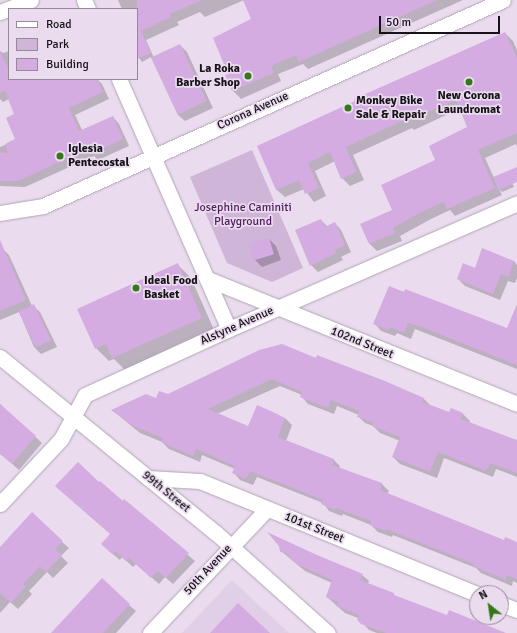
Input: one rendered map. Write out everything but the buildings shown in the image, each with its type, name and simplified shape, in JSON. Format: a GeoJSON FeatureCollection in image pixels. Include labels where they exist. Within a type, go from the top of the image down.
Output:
{"type":"FeatureCollection","features":[{"type":"Feature","properties":{"kind":"street"},"geometry":{"type":"LineString","coordinates":[[10,8],[31,0]]}},
{"type":"Feature","properties":{"kind":"street","name":"Corona Avenue"},"geometry":{"type":"LineString","coordinates":[[0,214],[43,206],[503,0]]}},
{"type":"Feature","properties":{"kind":"street"},"geometry":{"type":"LineString","coordinates":[[119,80],[229,329]]}},
{"type":"Feature","properties":{"kind":"street","name":"Alstyne Avenue"},"geometry":{"type":"LineString","coordinates":[[0,504],[62,439],[85,395],[229,329],[517,203]]}},
{"type":"Feature","properties":{"kind":"street","name":"102nd Street"},"geometry":{"type":"LineString","coordinates":[[208,279],[277,309],[517,404]]}},
{"type":"Feature","properties":{"kind":"street","name":"99th Street"},"geometry":{"type":"LineString","coordinates":[[0,357],[74,416],[230,546],[328,633]]}},
{"type":"Feature","properties":{"kind":"street","name":"101st Street"},"geometry":{"type":"LineString","coordinates":[[148,478],[200,481],[469,591]]}},
{"type":"Feature","properties":{"kind":"street","name":"50th Avenue"},"geometry":{"type":"LineString","coordinates":[[150,633],[230,546],[267,509]]}},
{"type":"Feature","properties":{"kind":"shaded area"},"geometry":{"type":"Polygon","coordinates":[[[232,580],[289,633],[182,633],[232,580]]]}},
{"type":"Feature","properties":{"kind":"green space","name":"Josephine Caminiti Playground"},"geometry":{"type":"Polygon","coordinates":[[[252,150],[303,268],[272,282],[227,263],[190,177],[252,150]]]}},
{"type":"Feature","properties":{"kind":"place","name":"La Roka Barber Shop"},"geometry":{"type":"Point","coordinates":[248,76]}},
{"type":"Feature","properties":{"kind":"place","name":"New Corona Laundromat"},"geometry":{"type":"Point","coordinates":[469,82]}},
{"type":"Feature","properties":{"kind":"place","name":"Monkey Bike Sale & Repair"},"geometry":{"type":"Point","coordinates":[348,108]}},
{"type":"Feature","properties":{"kind":"place","name":"Iglesia Pentecostal"},"geometry":{"type":"Point","coordinates":[60,156]}},
{"type":"Feature","properties":{"kind":"place","name":"Ideal Food Basket"},"geometry":{"type":"Point","coordinates":[136,288]}}]}
